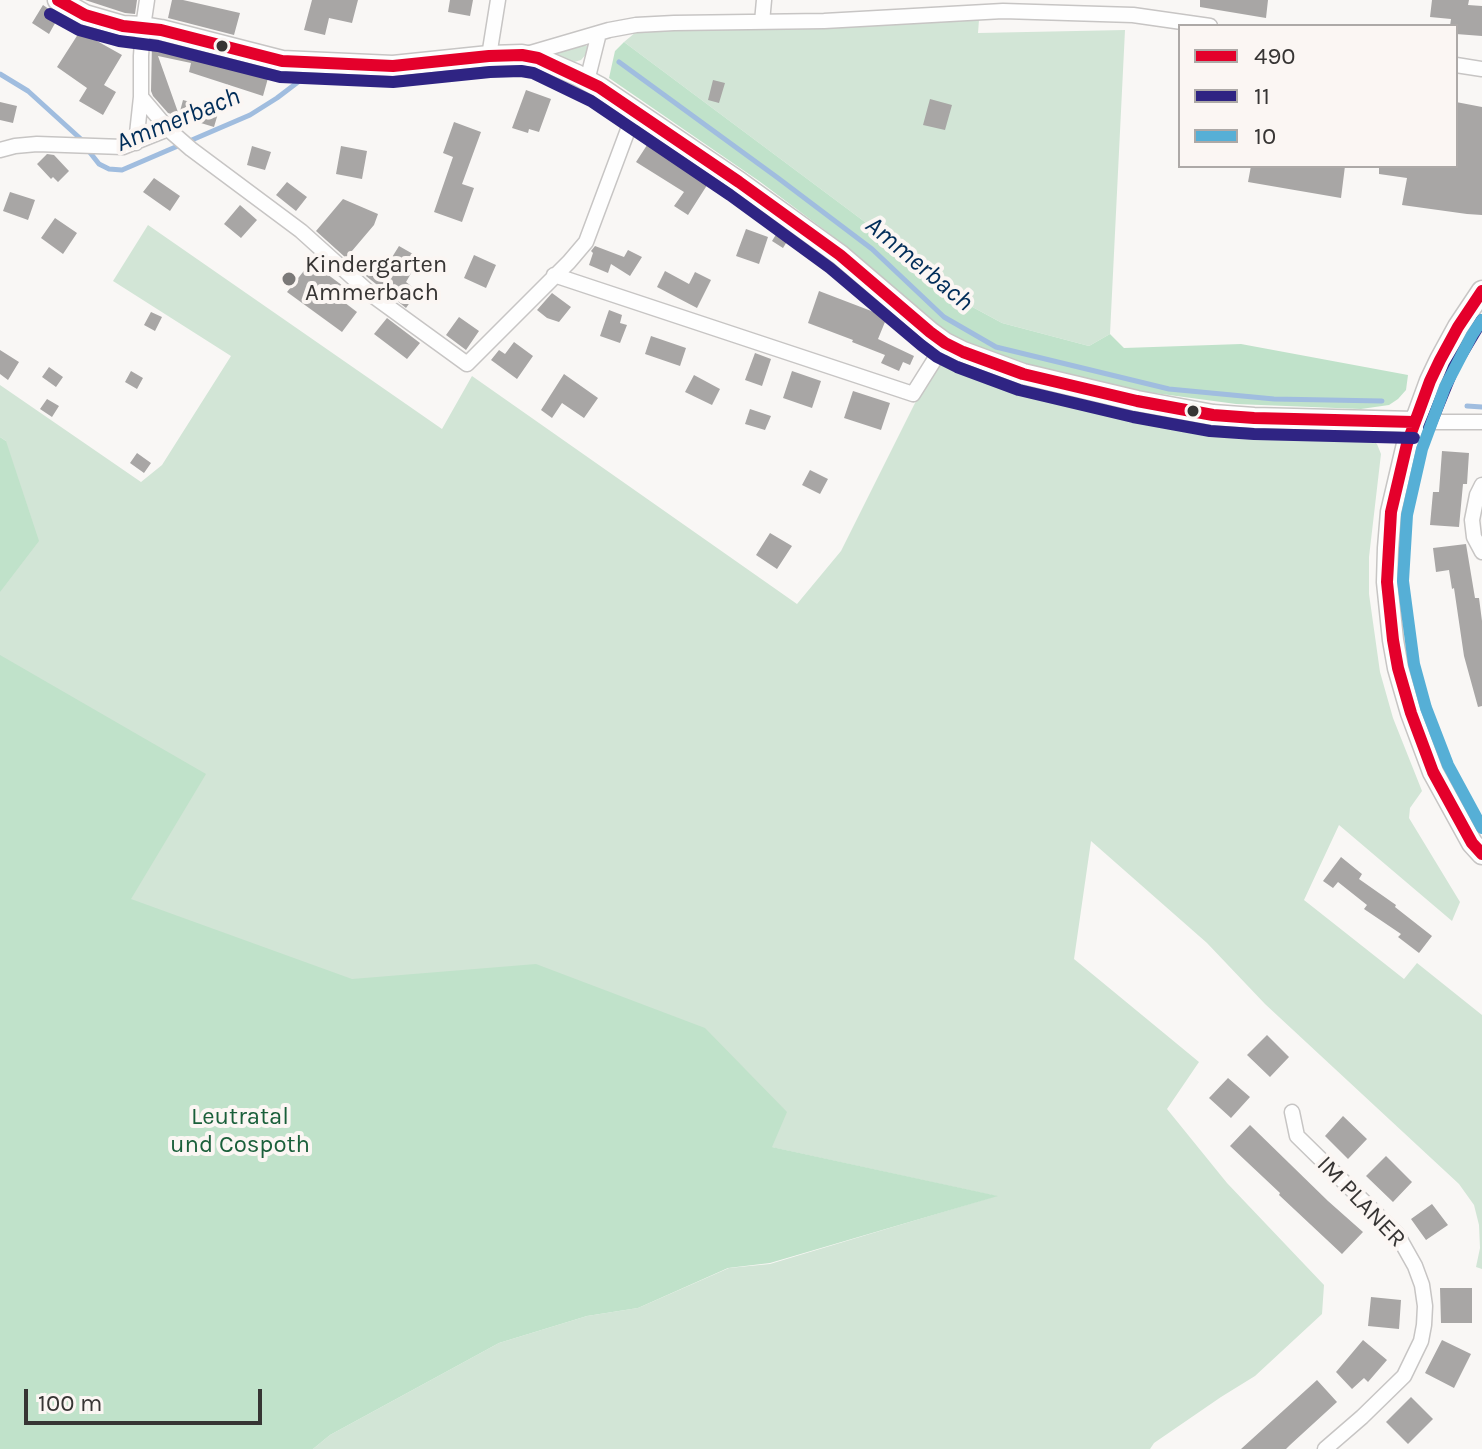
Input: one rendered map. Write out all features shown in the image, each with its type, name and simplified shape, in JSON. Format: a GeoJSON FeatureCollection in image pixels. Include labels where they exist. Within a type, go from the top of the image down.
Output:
{"type":"FeatureCollection","features":[{"type":"Feature","properties":{"kind":"main road"},"geometry":{"type":"LineString","coordinates":[[58,0],[85,15],[123,26],[143,27],[282,61],[393,66],[522,55],[548,62],[587,81],[635,111],[814,235],[945,343],[981,360],[1023,374],[1191,411],[1254,418],[1414,422]]}},
{"type":"Feature","properties":{"kind":"main road"},"geometry":{"type":"LineString","coordinates":[[1482,291],[1440,360],[1414,422],[1391,512],[1387,582],[1398,668],[1411,713],[1433,772],[1482,854]]}},
{"type":"Feature","properties":{"kind":"street"},"geometry":{"type":"LineString","coordinates":[[136,143],[147,0]]}},
{"type":"Feature","properties":{"kind":"street"},"geometry":{"type":"LineString","coordinates":[[489,56],[498,0]]}},
{"type":"Feature","properties":{"kind":"street"},"geometry":{"type":"LineString","coordinates":[[762,22],[768,2]]}},
{"type":"Feature","properties":{"kind":"street"},"geometry":{"type":"LineString","coordinates":[[522,55],[636,25],[824,21],[1003,11],[1133,15],[1196,24]]}},
{"type":"Feature","properties":{"kind":"street"},"geometry":{"type":"LineString","coordinates":[[587,81],[599,33]]}},
{"type":"Feature","properties":{"kind":"street"},"geometry":{"type":"LineString","coordinates":[[1458,65],[1482,69]]}},
{"type":"Feature","properties":{"kind":"street"},"geometry":{"type":"LineString","coordinates":[[141,97],[191,149],[301,231],[372,295],[467,364],[586,242],[635,111]]}},
{"type":"Feature","properties":{"kind":"street"},"geometry":{"type":"LineString","coordinates":[[0,150],[8,145],[123,147],[172,132]]}},
{"type":"Feature","properties":{"kind":"street"},"geometry":{"type":"LineString","coordinates":[[554,275],[913,394],[945,343]]}},
{"type":"Feature","properties":{"kind":"street"},"geometry":{"type":"LineString","coordinates":[[1414,422],[1482,422]]}},
{"type":"Feature","properties":{"kind":"street"},"geometry":{"type":"LineString","coordinates":[[1482,485],[1472,520],[1474,537],[1482,552]]}},
{"type":"Feature","properties":{"kind":"street","name":"IM PLANER"},"geometry":{"type":"LineString","coordinates":[[1292,1112],[1297,1136],[1397,1234],[1415,1266],[1425,1306],[1421,1341],[1404,1376],[1325,1449]]}},
{"type":"Feature","properties":{"kind":"green space"},"geometry":{"type":"Polygon","coordinates":[[[979,20],[978,33],[1125,30],[1110,334],[1089,346],[1002,323],[965,303],[877,231],[624,42],[636,32],[979,20]]]}},
{"type":"Feature","properties":{"kind":"green space"},"geometry":{"type":"Polygon","coordinates":[[[624,42],[877,231],[931,278],[965,303],[1002,323],[1089,346],[1110,334],[1124,348],[1241,344],[1408,375],[1406,390],[1389,405],[1361,409],[1236,404],[1117,388],[1010,361],[947,338],[846,246],[759,181],[609,78],[615,51],[624,42]]]}},
{"type":"Feature","properties":{"kind":"green space"},"geometry":{"type":"Polygon","coordinates":[[[573,43],[587,46],[589,51],[581,60],[571,63],[563,61],[557,54],[559,49],[573,43]]]}},
{"type":"Feature","properties":{"kind":"green space"},"geometry":{"type":"Polygon","coordinates":[[[148,225],[442,429],[472,376],[797,604],[841,551],[930,373],[945,357],[1007,381],[1114,410],[1261,435],[1371,439],[1381,454],[1369,557],[1369,594],[1380,672],[1393,718],[1422,791],[1410,808],[1409,818],[1460,902],[1452,921],[1339,825],[1304,900],[1404,979],[1417,963],[1482,1015],[1482,1269],[1476,1267],[1480,1248],[1474,1205],[1459,1184],[1265,1004],[1207,943],[1091,841],[1074,959],[1199,1062],[1167,1109],[1227,1183],[1324,1285],[1322,1314],[1255,1376],[1154,1443],[1150,1449],[313,1449],[330,1435],[499,1343],[587,1316],[638,1308],[729,1268],[770,1264],[996,1196],[771,1147],[0,1449],[0,567],[6,441],[0,437],[0,385],[141,482],[162,465],[231,356],[113,281],[148,225]]]}},
{"type":"Feature","properties":{"kind":"green space"},"geometry":{"type":"Polygon","coordinates":[[[0,437],[6,441],[39,541],[0,592],[0,437]]]}},
{"type":"Feature","properties":{"kind":"green space","name":"Leutratal und Cospoth"},"geometry":{"type":"Polygon","coordinates":[[[0,655],[206,774],[131,899],[352,979],[536,964],[705,1028],[787,1112],[772,1147],[998,1196],[770,1263],[728,1268],[638,1308],[587,1316],[499,1343],[330,1435],[313,1449],[0,1449],[0,655]]]}},
{"type":"Feature","properties":{"kind":"building"},"geometry":{"type":"Polygon","coordinates":[[[85,0],[137,0],[135,14],[85,0]]]}},
{"type":"Feature","properties":{"kind":"building"},"geometry":{"type":"Polygon","coordinates":[[[172,0],[240,13],[234,35],[168,18],[172,0]]]}},
{"type":"Feature","properties":{"kind":"building"},"geometry":{"type":"Polygon","coordinates":[[[312,0],[358,0],[352,23],[329,18],[325,35],[304,30],[312,0]]]}},
{"type":"Feature","properties":{"kind":"building"},"geometry":{"type":"Polygon","coordinates":[[[450,0],[473,0],[470,16],[448,12],[450,0]]]}},
{"type":"Feature","properties":{"kind":"building"},"geometry":{"type":"Polygon","coordinates":[[[1200,0],[1268,0],[1266,18],[1200,7],[1200,0]]]}},
{"type":"Feature","properties":{"kind":"building"},"geometry":{"type":"Polygon","coordinates":[[[1432,0],[1469,0],[1468,5],[1482,6],[1482,36],[1458,34],[1458,24],[1450,24],[1451,19],[1430,17],[1432,0]]]}},
{"type":"Feature","properties":{"kind":"building"},"geometry":{"type":"Polygon","coordinates":[[[43,5],[59,16],[49,34],[32,23],[43,5]]]}},
{"type":"Feature","properties":{"kind":"building"},"geometry":{"type":"Polygon","coordinates":[[[82,28],[122,55],[104,85],[116,92],[103,115],[79,101],[87,88],[57,67],[82,28]]]}},
{"type":"Feature","properties":{"kind":"building"},"geometry":{"type":"Polygon","coordinates":[[[152,42],[270,71],[263,96],[189,72],[191,63],[158,56],[179,115],[183,100],[219,110],[214,127],[168,113],[151,91],[152,42]]]}},
{"type":"Feature","properties":{"kind":"building"},"geometry":{"type":"Polygon","coordinates":[[[713,80],[725,83],[719,103],[708,100],[713,80]]]}},
{"type":"Feature","properties":{"kind":"building"},"geometry":{"type":"Polygon","coordinates":[[[526,90],[551,99],[539,132],[529,129],[528,133],[512,128],[526,90]]]}},
{"type":"Feature","properties":{"kind":"building"},"geometry":{"type":"Polygon","coordinates":[[[930,99],[952,105],[945,130],[923,125],[930,99]]]}},
{"type":"Feature","properties":{"kind":"building"},"geometry":{"type":"Polygon","coordinates":[[[0,102],[17,106],[13,123],[0,120],[0,102]]]}},
{"type":"Feature","properties":{"kind":"building"},"geometry":{"type":"Polygon","coordinates":[[[1458,102],[1482,107],[1482,215],[1402,205],[1407,178],[1379,174],[1379,168],[1458,168],[1458,102]]]}},
{"type":"Feature","properties":{"kind":"building"},"geometry":{"type":"Polygon","coordinates":[[[454,122],[481,132],[462,184],[474,188],[462,222],[434,212],[453,157],[443,153],[454,122]]]}},
{"type":"Feature","properties":{"kind":"building"},"geometry":{"type":"Polygon","coordinates":[[[649,142],[694,176],[697,171],[711,179],[688,215],[674,206],[684,192],[636,162],[649,142]]]}},
{"type":"Feature","properties":{"kind":"building"},"geometry":{"type":"Polygon","coordinates":[[[252,146],[271,152],[265,170],[247,165],[252,146]]]}},
{"type":"Feature","properties":{"kind":"building"},"geometry":{"type":"Polygon","coordinates":[[[341,146],[367,151],[362,179],[336,174],[341,146]]]}},
{"type":"Feature","properties":{"kind":"building"},"geometry":{"type":"Polygon","coordinates":[[[47,154],[54,155],[69,171],[58,182],[37,164],[47,154]]]}},
{"type":"Feature","properties":{"kind":"building"},"geometry":{"type":"Polygon","coordinates":[[[1251,168],[1345,168],[1341,198],[1248,182],[1251,168]]]}},
{"type":"Feature","properties":{"kind":"building"},"geometry":{"type":"Polygon","coordinates":[[[154,178],[180,196],[170,211],[143,192],[154,178]]]}},
{"type":"Feature","properties":{"kind":"building"},"geometry":{"type":"Polygon","coordinates":[[[287,182],[307,197],[296,211],[276,195],[287,182]]]}},
{"type":"Feature","properties":{"kind":"building"},"geometry":{"type":"Polygon","coordinates":[[[10,192],[35,200],[28,220],[3,211],[10,192]]]}},
{"type":"Feature","properties":{"kind":"building"},"geometry":{"type":"Polygon","coordinates":[[[343,199],[378,214],[374,225],[346,258],[316,231],[343,199]]]}},
{"type":"Feature","properties":{"kind":"building"},"geometry":{"type":"Polygon","coordinates":[[[240,205],[257,220],[241,238],[224,224],[240,205]]]}},
{"type":"Feature","properties":{"kind":"building"},"geometry":{"type":"Polygon","coordinates":[[[55,218],[77,233],[63,254],[41,238],[55,218]]]}},
{"type":"Feature","properties":{"kind":"building"},"geometry":{"type":"Polygon","coordinates":[[[780,228],[791,235],[783,248],[772,241],[780,228]]]}},
{"type":"Feature","properties":{"kind":"building"},"geometry":{"type":"Polygon","coordinates":[[[746,229],[768,237],[759,264],[736,256],[746,229]]]}},
{"type":"Feature","properties":{"kind":"building"},"geometry":{"type":"Polygon","coordinates":[[[399,246],[420,258],[406,282],[418,291],[406,308],[366,276],[372,268],[381,275],[399,246]]]}},
{"type":"Feature","properties":{"kind":"building"},"geometry":{"type":"Polygon","coordinates":[[[595,246],[624,257],[628,250],[642,257],[630,276],[611,264],[608,273],[589,265],[595,246]]]}},
{"type":"Feature","properties":{"kind":"building"},"geometry":{"type":"Polygon","coordinates":[[[474,255],[496,265],[486,288],[464,278],[474,255]]]}},
{"type":"Feature","properties":{"kind":"building"},"geometry":{"type":"Polygon","coordinates":[[[311,262],[343,286],[336,296],[357,312],[342,332],[287,292],[311,262]]]}},
{"type":"Feature","properties":{"kind":"building"},"geometry":{"type":"Polygon","coordinates":[[[665,271],[689,284],[695,272],[711,280],[697,308],[657,287],[665,271]]]}},
{"type":"Feature","properties":{"kind":"building"},"geometry":{"type":"Polygon","coordinates":[[[819,291],[887,317],[878,339],[914,356],[910,365],[903,362],[899,371],[881,363],[885,355],[808,323],[819,291]]]}},
{"type":"Feature","properties":{"kind":"building"},"geometry":{"type":"Polygon","coordinates":[[[552,293],[571,307],[559,322],[537,310],[552,293]]]}},
{"type":"Feature","properties":{"kind":"building"},"geometry":{"type":"Polygon","coordinates":[[[609,310],[622,315],[620,323],[627,325],[620,343],[600,336],[609,310]]]}},
{"type":"Feature","properties":{"kind":"building"},"geometry":{"type":"Polygon","coordinates":[[[151,312],[162,317],[155,331],[144,325],[151,312]]]}},
{"type":"Feature","properties":{"kind":"building"},"geometry":{"type":"Polygon","coordinates":[[[459,317],[479,331],[466,350],[446,335],[459,317]]]}},
{"type":"Feature","properties":{"kind":"building"},"geometry":{"type":"Polygon","coordinates":[[[387,318],[420,343],[407,359],[374,334],[387,318]]]}},
{"type":"Feature","properties":{"kind":"building"},"geometry":{"type":"Polygon","coordinates":[[[651,336],[686,348],[680,366],[645,354],[651,336]]]}},
{"type":"Feature","properties":{"kind":"building"},"geometry":{"type":"Polygon","coordinates":[[[514,342],[533,356],[517,379],[491,360],[499,350],[505,354],[514,342]]]}},
{"type":"Feature","properties":{"kind":"building"},"geometry":{"type":"Polygon","coordinates":[[[0,350],[19,362],[8,380],[0,374],[0,350]]]}},
{"type":"Feature","properties":{"kind":"building"},"geometry":{"type":"Polygon","coordinates":[[[755,353],[771,359],[762,386],[745,380],[755,353]]]}},
{"type":"Feature","properties":{"kind":"building"},"geometry":{"type":"Polygon","coordinates":[[[49,367],[63,377],[56,387],[42,377],[49,367]]]}},
{"type":"Feature","properties":{"kind":"building"},"geometry":{"type":"Polygon","coordinates":[[[131,371],[143,378],[137,389],[125,382],[131,371]]]}},
{"type":"Feature","properties":{"kind":"building"},"geometry":{"type":"Polygon","coordinates":[[[792,371],[821,381],[812,408],[783,398],[792,371]]]}},
{"type":"Feature","properties":{"kind":"building"},"geometry":{"type":"Polygon","coordinates":[[[564,374],[598,398],[584,418],[562,403],[552,418],[541,410],[564,374]]]}},
{"type":"Feature","properties":{"kind":"building"},"geometry":{"type":"Polygon","coordinates":[[[694,375],[720,389],[712,405],[685,392],[694,375]]]}},
{"type":"Feature","properties":{"kind":"building"},"geometry":{"type":"Polygon","coordinates":[[[853,391],[890,403],[881,430],[844,418],[853,391]]]}},
{"type":"Feature","properties":{"kind":"building"},"geometry":{"type":"Polygon","coordinates":[[[47,399],[59,406],[52,417],[40,409],[47,399]]]}},
{"type":"Feature","properties":{"kind":"building"},"geometry":{"type":"Polygon","coordinates":[[[750,409],[771,416],[765,430],[745,424],[750,409]]]}},
{"type":"Feature","properties":{"kind":"building"},"geometry":{"type":"Polygon","coordinates":[[[1442,451],[1469,453],[1459,527],[1430,525],[1433,492],[1439,492],[1442,451]]]}},
{"type":"Feature","properties":{"kind":"building"},"geometry":{"type":"Polygon","coordinates":[[[137,453],[151,463],[144,473],[130,463],[137,453]]]}},
{"type":"Feature","properties":{"kind":"building"},"geometry":{"type":"Polygon","coordinates":[[[810,470],[828,479],[820,494],[802,485],[810,470]]]}},
{"type":"Feature","properties":{"kind":"building"},"geometry":{"type":"Polygon","coordinates":[[[770,533],[792,546],[777,569],[756,555],[770,533]]]}},
{"type":"Feature","properties":{"kind":"building"},"geometry":{"type":"Polygon","coordinates":[[[1466,544],[1482,621],[1482,706],[1478,707],[1464,656],[1449,570],[1436,572],[1433,548],[1466,544]]]}},
{"type":"Feature","properties":{"kind":"building"},"geometry":{"type":"Polygon","coordinates":[[[1341,857],[1362,874],[1359,879],[1432,936],[1419,953],[1398,937],[1401,934],[1364,909],[1367,905],[1338,882],[1333,888],[1323,881],[1341,857]]]}},
{"type":"Feature","properties":{"kind":"building"},"geometry":{"type":"Polygon","coordinates":[[[1267,1035],[1289,1057],[1270,1077],[1247,1055],[1267,1035]]]}},
{"type":"Feature","properties":{"kind":"building"},"geometry":{"type":"Polygon","coordinates":[[[1228,1078],[1250,1097],[1231,1118],[1209,1098],[1228,1078]]]}},
{"type":"Feature","properties":{"kind":"building"},"geometry":{"type":"Polygon","coordinates":[[[1343,1116],[1367,1139],[1348,1159],[1325,1136],[1343,1116]]]}},
{"type":"Feature","properties":{"kind":"building"},"geometry":{"type":"Polygon","coordinates":[[[1250,1125],[1363,1232],[1342,1254],[1230,1146],[1250,1125]]]}},
{"type":"Feature","properties":{"kind":"building"},"geometry":{"type":"Polygon","coordinates":[[[1386,1156],[1412,1182],[1393,1202],[1366,1176],[1386,1156]]]}},
{"type":"Feature","properties":{"kind":"building"},"geometry":{"type":"Polygon","coordinates":[[[1432,1204],[1448,1225],[1426,1240],[1411,1219],[1432,1204]]]}},
{"type":"Feature","properties":{"kind":"building"},"geometry":{"type":"Polygon","coordinates":[[[1440,1288],[1472,1288],[1472,1323],[1441,1323],[1440,1288]]]}},
{"type":"Feature","properties":{"kind":"building"},"geometry":{"type":"Polygon","coordinates":[[[1371,1297],[1401,1300],[1399,1329],[1368,1326],[1371,1297]]]}},
{"type":"Feature","properties":{"kind":"building"},"geometry":{"type":"Polygon","coordinates":[[[1363,1340],[1387,1360],[1368,1382],[1364,1378],[1352,1389],[1336,1372],[1363,1340]]]}},
{"type":"Feature","properties":{"kind":"building"},"geometry":{"type":"Polygon","coordinates":[[[1442,1340],[1471,1354],[1454,1388],[1425,1373],[1442,1340]]]}},
{"type":"Feature","properties":{"kind":"building"},"geometry":{"type":"Polygon","coordinates":[[[1317,1380],[1337,1402],[1286,1449],[1241,1449],[1317,1380]]]}},
{"type":"Feature","properties":{"kind":"building"},"geometry":{"type":"Polygon","coordinates":[[[1411,1397],[1433,1419],[1408,1444],[1386,1422],[1411,1397]]]}},
{"type":"Feature","properties":{"kind":"waterway","name":"Ammerbach"},"geometry":{"type":"LineString","coordinates":[[619,62],[872,249],[944,317],[996,347],[1169,389],[1274,399],[1382,401]]}},
{"type":"Feature","properties":{"kind":"waterway","name":"Ammerbach"},"geometry":{"type":"LineString","coordinates":[[0,74],[28,91],[83,141]]}},
{"type":"Feature","properties":{"kind":"waterway","name":"Ammerbach"},"geometry":{"type":"LineString","coordinates":[[88,150],[99,164],[122,170],[250,115],[302,79]]}},
{"type":"Feature","properties":{"kind":"waterway","name":"Ammerbach"},"geometry":{"type":"LineString","coordinates":[[1467,406],[1482,407]]}},
{"type":"Feature","properties":{"kind":"transit line","name":"490"},"geometry":{"type":"LineString","coordinates":[[58,0],[85,15],[123,26],[161,30],[282,61],[393,66],[489,56],[538,58],[599,87],[739,182],[840,255],[930,332],[963,352],[1023,374],[1213,415],[1414,422]]}},
{"type":"Feature","properties":{"kind":"transit line","name":"11"},"geometry":{"type":"LineString","coordinates":[[50,14],[79,30],[119,41],[158,46],[280,77],[393,82],[490,72],[533,73],[591,101],[730,195],[830,268],[921,345],[957,367],[1019,390],[1133,417],[1210,431],[1414,438]]}},
{"type":"Feature","properties":{"kind":"transit line","name":"490"},"geometry":{"type":"LineString","coordinates":[[1482,291],[1440,360],[1407,444],[1391,512],[1387,582],[1398,668],[1411,713],[1433,772],[1472,843],[1482,854]]}},
{"type":"Feature","properties":{"kind":"transit line","name":"11"},"geometry":{"type":"LineString","coordinates":[[1429,428],[1454,367],[1482,320]]}},
{"type":"Feature","properties":{"kind":"transit line","name":"10"},"geometry":{"type":"LineString","coordinates":[[1482,320],[1445,387],[1422,449],[1407,515],[1403,581],[1414,664],[1426,708],[1448,765],[1482,828]]}},
{"type":"Feature","properties":{"kind":"place","name":"Kindergarten Ammerbach"},"geometry":{"type":"Point","coordinates":[289,279]}}]}
